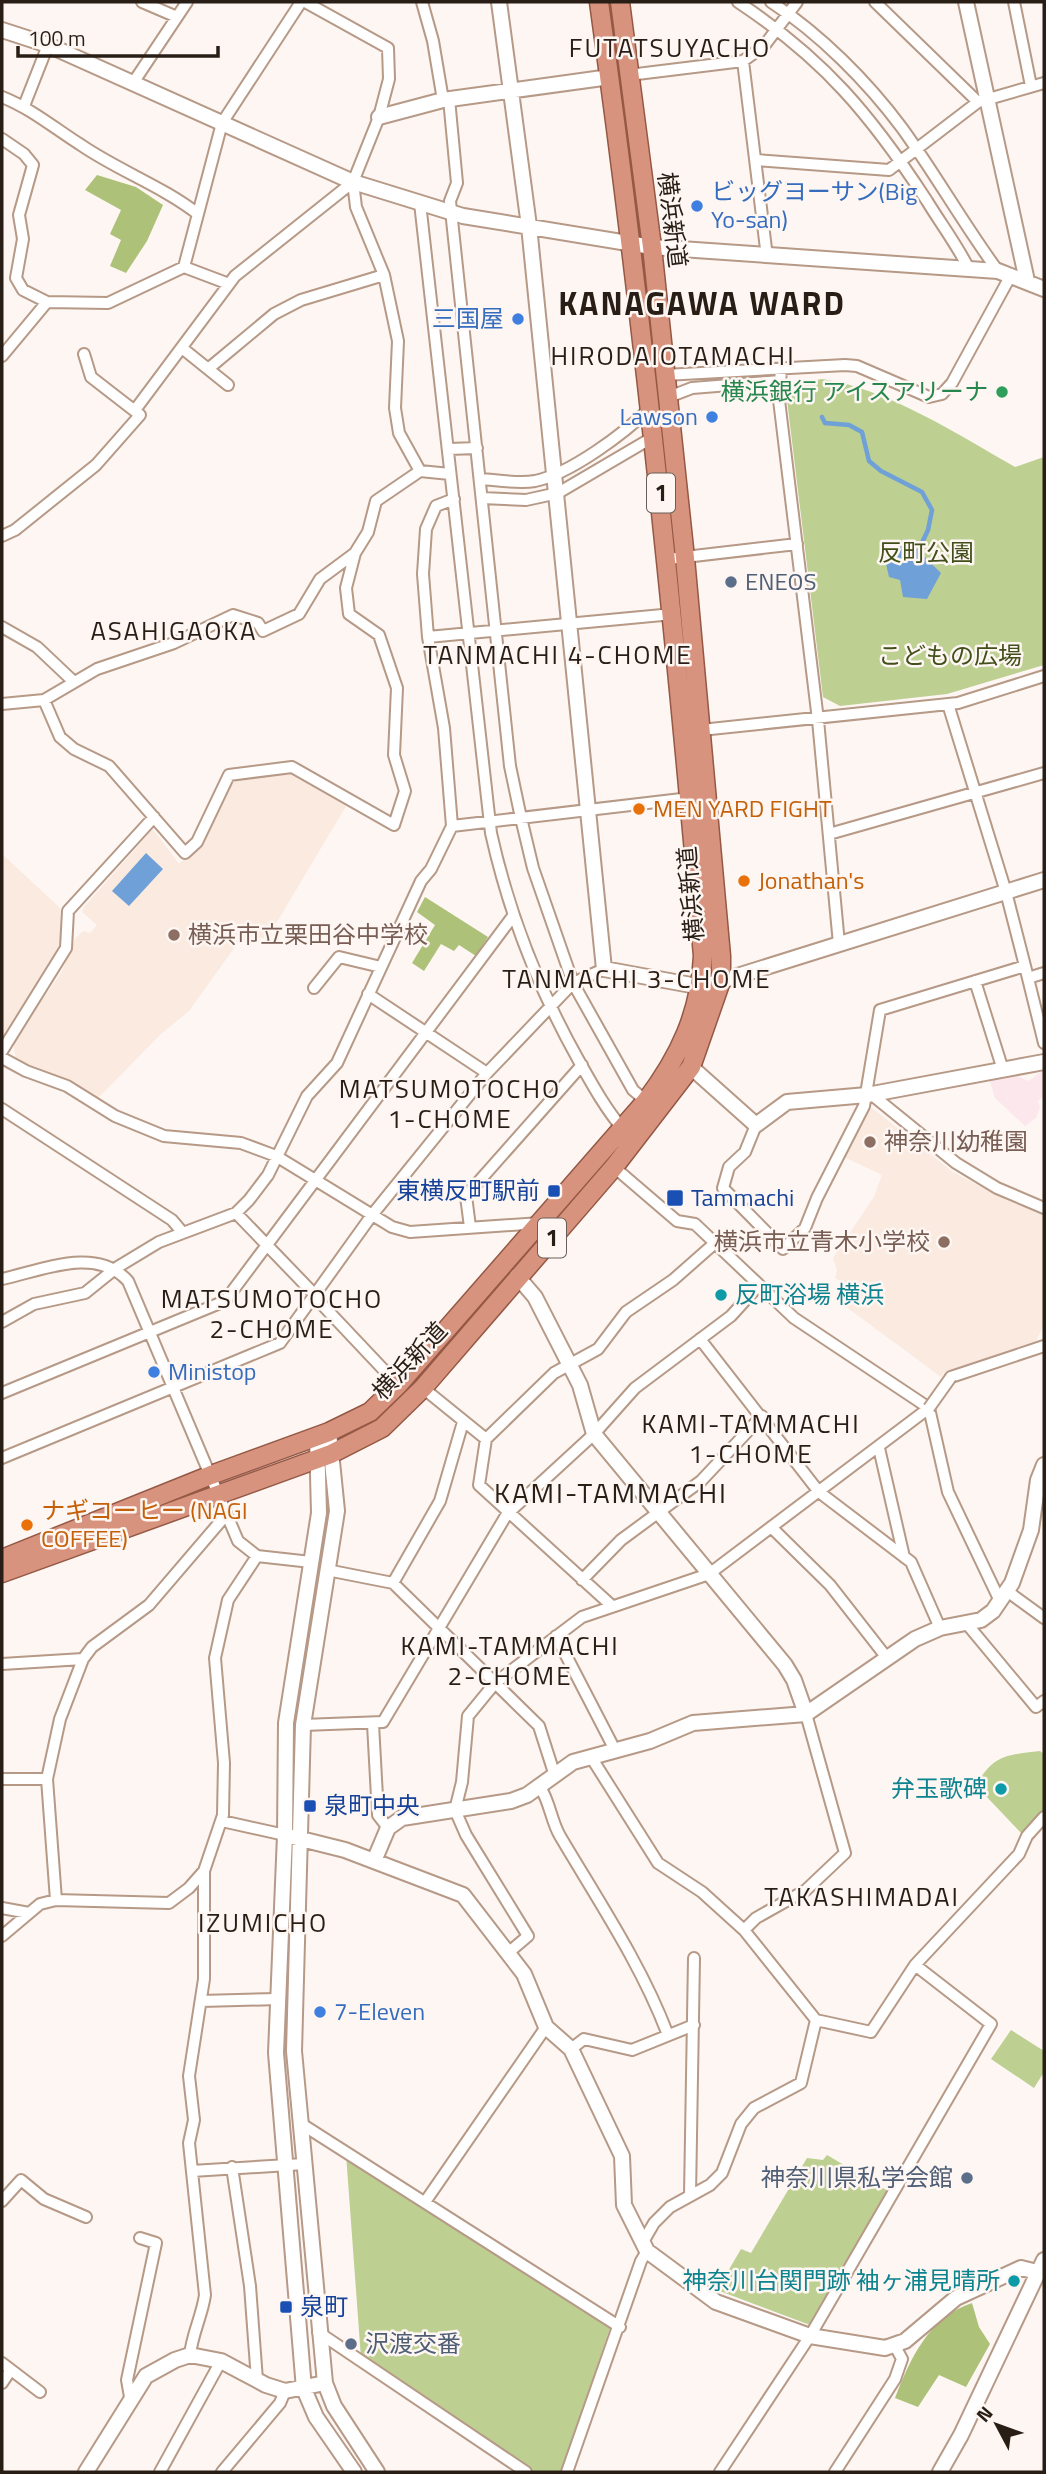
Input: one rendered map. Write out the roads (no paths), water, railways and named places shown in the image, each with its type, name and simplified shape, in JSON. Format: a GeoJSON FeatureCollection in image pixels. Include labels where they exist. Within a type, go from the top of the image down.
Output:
{"type":"FeatureCollection","features":[{"type":"Feature","properties":{"kind":"highway","name":"横浜新道"},"geometry":{"type":"LineString","coordinates":[[2,1561],[324,1457],[382,1428],[423,1388],[517,1276],[614,1167],[691,1067],[722,981],[701,730],[676,558],[650,408],[632,245],[599,2]]}},
{"type":"Feature","properties":{"kind":"highway","name":"横浜新道"},"geometry":{"type":"LineString","coordinates":[[2,1561],[211,1475],[323,1434],[370,1412],[398,1385],[540,1223],[646,1101],[672,1067],[702,987],[703,956],[673,614],[676,558],[667,397],[652,247],[620,2]]}},
{"type":"Feature","properties":{"kind":"street"},"geometry":{"type":"LineString","coordinates":[[142,2],[177,17]]}},
{"type":"Feature","properties":{"kind":"street"},"geometry":{"type":"LineString","coordinates":[[133,83],[187,2]]}},
{"type":"Feature","properties":{"kind":"street"},"geometry":{"type":"LineString","coordinates":[[184,267],[222,123],[303,2],[388,48],[389,79],[379,117],[353,182],[356,207],[384,275],[398,341],[395,408],[399,433],[420,471]]}},
{"type":"Feature","properties":{"kind":"street"},"geometry":{"type":"LineString","coordinates":[[422,2],[446,99],[457,183],[450,201],[510,766],[533,868],[573,983],[633,1090],[646,1101]]}},
{"type":"Feature","properties":{"kind":"street"},"geometry":{"type":"LineString","coordinates":[[499,2],[529,226],[556,474],[604,969]]}},
{"type":"Feature","properties":{"kind":"street"},"geometry":{"type":"LineString","coordinates":[[738,2],[778,28],[858,103],[902,162],[969,270]]}},
{"type":"Feature","properties":{"kind":"street"},"geometry":{"type":"LineString","coordinates":[[771,2],[789,13],[847,66],[900,126],[1005,273]]}},
{"type":"Feature","properties":{"kind":"street"},"geometry":{"type":"LineString","coordinates":[[629,75],[743,61],[764,46],[797,2]]}},
{"type":"Feature","properties":{"kind":"street"},"geometry":{"type":"LineString","coordinates":[[875,2],[983,99]]}},
{"type":"Feature","properties":{"kind":"street"},"geometry":{"type":"LineString","coordinates":[[1014,2],[1031,86]]}},
{"type":"Feature","properties":{"kind":"street"},"geometry":{"type":"LineString","coordinates":[[971,3],[983,99],[1027,281]]}},
{"type":"Feature","properties":{"kind":"street"},"geometry":{"type":"LineString","coordinates":[[2,30],[48,45],[353,182],[452,213],[632,245],[1005,273],[1044,289]]}},
{"type":"Feature","properties":{"kind":"street"},"geometry":{"type":"LineString","coordinates":[[24,106],[48,45]]}},
{"type":"Feature","properties":{"kind":"street"},"geometry":{"type":"LineString","coordinates":[[743,61],[767,257]]}},
{"type":"Feature","properties":{"kind":"street"},"geometry":{"type":"LineString","coordinates":[[379,117],[446,99],[610,77]]}},
{"type":"Feature","properties":{"kind":"street"},"geometry":{"type":"LineString","coordinates":[[756,160],[889,170],[983,99],[1044,83]]}},
{"type":"Feature","properties":{"kind":"street"},"geometry":{"type":"LineString","coordinates":[[2,97],[24,106],[80,145],[155,189],[171,193],[198,214]]}},
{"type":"Feature","properties":{"kind":"street"},"geometry":{"type":"LineString","coordinates":[[2,139],[24,154],[33,165],[19,215],[23,239],[16,278],[23,290],[47,302],[108,303],[184,267],[229,284]]}},
{"type":"Feature","properties":{"kind":"street"},"geometry":{"type":"LineString","coordinates":[[135,410],[229,284],[353,182]]}},
{"type":"Feature","properties":{"kind":"street"},"geometry":{"type":"LineString","coordinates":[[420,203],[489,821],[501,878],[549,1008],[607,1111],[622,1128]]}},
{"type":"Feature","properties":{"kind":"street"},"geometry":{"type":"LineString","coordinates":[[665,375],[857,366],[929,397],[942,394],[952,383],[1005,273]]}},
{"type":"Feature","properties":{"kind":"street"},"geometry":{"type":"LineString","coordinates":[[208,369],[274,314],[301,300],[384,275]]}},
{"type":"Feature","properties":{"kind":"street"},"geometry":{"type":"LineString","coordinates":[[2,356],[47,302]]}},
{"type":"Feature","properties":{"kind":"street"},"geometry":{"type":"LineString","coordinates":[[182,348],[228,385]]}},
{"type":"Feature","properties":{"kind":"street"},"geometry":{"type":"LineString","coordinates":[[2,536],[15,530],[105,457],[140,415],[91,377],[84,354]]}},
{"type":"Feature","properties":{"kind":"street"},"geometry":{"type":"LineString","coordinates":[[781,368],[779,400],[818,720],[839,944]]}},
{"type":"Feature","properties":{"kind":"street"},"geometry":{"type":"LineString","coordinates":[[667,397],[692,388],[780,380]]}},
{"type":"Feature","properties":{"kind":"street"},"geometry":{"type":"LineString","coordinates":[[480,479],[533,481],[556,474],[633,424],[650,408]]}},
{"type":"Feature","properties":{"kind":"street"},"geometry":{"type":"LineString","coordinates":[[482,498],[526,500],[558,493],[655,436]]}},
{"type":"Feature","properties":{"kind":"street"},"geometry":{"type":"LineString","coordinates":[[449,449],[477,448]]}},
{"type":"Feature","properties":{"kind":"street"},"geometry":{"type":"LineString","coordinates":[[44,700],[60,737],[74,749],[109,766],[185,853],[197,842],[229,775],[292,766],[394,825],[405,791],[394,755],[397,688],[379,635],[349,614],[346,588],[355,553],[368,532],[376,501],[420,471],[450,474]]}},
{"type":"Feature","properties":{"kind":"street"},"geometry":{"type":"LineString","coordinates":[[2,1322],[34,1304],[85,1293],[116,1268],[159,1242],[236,1213],[268,1175],[307,1096],[337,1063],[421,881],[431,869],[452,826],[444,728],[428,636],[423,574],[426,529],[436,506],[454,499]]}},
{"type":"Feature","properties":{"kind":"street"},"geometry":{"type":"LineString","coordinates":[[676,558],[797,544]]}},
{"type":"Feature","properties":{"kind":"street"},"geometry":{"type":"LineString","coordinates":[[2,704],[44,700],[97,669],[174,643],[233,615],[258,623],[263,631],[299,614],[320,579],[355,553]]}},
{"type":"Feature","properties":{"kind":"street"},"geometry":{"type":"LineString","coordinates":[[428,636],[673,614]]}},
{"type":"Feature","properties":{"kind":"street"},"geometry":{"type":"LineString","coordinates":[[2,627],[37,647],[74,682]]}},
{"type":"Feature","properties":{"kind":"street"},"geometry":{"type":"LineString","coordinates":[[701,730],[818,720],[948,704],[1044,676]]}},
{"type":"Feature","properties":{"kind":"street"},"geometry":{"type":"LineString","coordinates":[[948,704],[1006,892],[1044,1042]]}},
{"type":"Feature","properties":{"kind":"street"},"geometry":{"type":"LineString","coordinates":[[829,834],[1044,773]]}},
{"type":"Feature","properties":{"kind":"street"},"geometry":{"type":"LineString","coordinates":[[452,826],[690,798]]}},
{"type":"Feature","properties":{"kind":"street"},"geometry":{"type":"LineString","coordinates":[[2,1051],[66,948],[68,911],[154,817]]}},
{"type":"Feature","properties":{"kind":"street"},"geometry":{"type":"LineString","coordinates":[[2,1458],[280,1343],[372,1216],[487,1073],[573,983],[604,969],[702,987],[1044,880]]}},
{"type":"Feature","properties":{"kind":"street"},"geometry":{"type":"LineString","coordinates":[[2,1393],[225,1301],[513,916]]}},
{"type":"Feature","properties":{"kind":"street"},"geometry":{"type":"LineString","coordinates":[[314,988],[339,957],[381,967]]}},
{"type":"Feature","properties":{"kind":"street"},"geometry":{"type":"LineString","coordinates":[[1025,966],[880,1010],[869,1094],[805,1228],[783,1249],[723,1188],[729,1167],[745,1152],[756,1125],[787,1102],[869,1094],[1044,1062]]}},
{"type":"Feature","properties":{"kind":"street"},"geometry":{"type":"LineString","coordinates":[[1028,978],[1044,972]]}},
{"type":"Feature","properties":{"kind":"street"},"geometry":{"type":"LineString","coordinates":[[975,981],[1003,1070]]}},
{"type":"Feature","properties":{"kind":"street"},"geometry":{"type":"LineString","coordinates":[[368,994],[487,1073]]}},
{"type":"Feature","properties":{"kind":"street"},"geometry":{"type":"LineString","coordinates":[[2,1058],[26,1071],[67,1086],[115,1115],[164,1136],[241,1143],[276,1156],[392,1227],[410,1232],[540,1223]]}},
{"type":"Feature","properties":{"kind":"street"},"geometry":{"type":"LineString","coordinates":[[470,1227],[466,1196],[582,1065]]}},
{"type":"Feature","properties":{"kind":"street"},"geometry":{"type":"LineString","coordinates":[[691,1067],[756,1125]]}},
{"type":"Feature","properties":{"kind":"street"},"geometry":{"type":"LineString","coordinates":[[869,1094],[956,1164],[997,1188],[1044,1208]]}},
{"type":"Feature","properties":{"kind":"street"},"geometry":{"type":"LineString","coordinates":[[2,1109],[172,1220],[183,1233]]}},
{"type":"Feature","properties":{"kind":"street"},"geometry":{"type":"LineString","coordinates":[[614,1167],[677,1221],[695,1224],[794,1318],[929,1408],[948,1492],[1004,1596],[1044,1618]]}},
{"type":"Feature","properties":{"kind":"street"},"geometry":{"type":"LineString","coordinates":[[236,1213],[398,1385]]}},
{"type":"Feature","properties":{"kind":"street"},"geometry":{"type":"LineString","coordinates":[[612,1606],[478,1485],[486,1440],[569,1363],[598,1349],[626,1312],[673,1280],[715,1243]]}},
{"type":"Feature","properties":{"kind":"street"},"geometry":{"type":"LineString","coordinates":[[2,1279],[89,1260],[116,1268],[128,1281],[238,1541],[257,1556],[311,1562]]}},
{"type":"Feature","properties":{"kind":"street"},"geometry":{"type":"LineString","coordinates":[[517,1276],[535,1297],[580,1385],[594,1434],[785,1665],[794,1680],[806,1714],[845,1853],[806,1890],[756,1918],[744,1930]]}},
{"type":"Feature","properties":{"kind":"street"},"geometry":{"type":"LineString","coordinates":[[303,1725],[383,1722],[414,1672],[437,1627],[507,1514],[594,1434],[635,1388],[731,1316],[759,1285]]}},
{"type":"Feature","properties":{"kind":"street"},"geometry":{"type":"LineString","coordinates":[[700,1339],[819,1492],[911,1562],[940,1628]]}},
{"type":"Feature","properties":{"kind":"street"},"geometry":{"type":"LineString","coordinates":[[508,1953],[528,1936],[466,1835],[455,1810],[462,1782],[468,1716],[495,1684],[582,1617],[709,1574],[929,1408],[951,1377],[1043,1345]]}},
{"type":"Feature","properties":{"kind":"street"},"geometry":{"type":"LineString","coordinates":[[423,1388],[486,1440]]}},
{"type":"Feature","properties":{"kind":"street"},"geometry":{"type":"LineString","coordinates":[[582,1580],[621,1540],[701,1481],[762,1416]]}},
{"type":"Feature","properties":{"kind":"street"},"geometry":{"type":"LineString","coordinates":[[393,1583],[440,1501],[463,1422]]}},
{"type":"Feature","properties":{"kind":"street"},"geometry":{"type":"LineString","coordinates":[[323,1434],[324,1457],[319,1513],[286,1723],[292,1837],[293,2051],[325,2383],[334,2406],[377,2472]]}},
{"type":"Feature","properties":{"kind":"street"},"geometry":{"type":"LineString","coordinates":[[879,1448],[904,1557]]}},
{"type":"Feature","properties":{"kind":"street"},"geometry":{"type":"LineString","coordinates":[[324,1457],[337,1511],[303,1725],[278,1999],[276,2053],[304,2389],[316,2417],[354,2472]]}},
{"type":"Feature","properties":{"kind":"street"},"geometry":{"type":"LineString","coordinates":[[374,1861],[388,1828],[402,1818],[511,1801],[540,1787],[573,1762],[650,1741],[693,1723],[806,1714],[915,1639],[940,1628],[981,1620],[1004,1596],[1031,1530],[1038,1480],[1044,1465]]}},
{"type":"Feature","properties":{"kind":"street"},"geometry":{"type":"LineString","coordinates":[[56,1900],[47,1779],[61,1719],[83,1659],[92,1647],[149,1605],[226,1515]]}},
{"type":"Feature","properties":{"kind":"street"},"geometry":{"type":"LineString","coordinates":[[771,1527],[830,1585],[887,1658]]}},
{"type":"Feature","properties":{"kind":"street"},"geometry":{"type":"LineString","coordinates":[[190,2355],[192,2338],[203,2312],[205,2295],[189,2143],[194,2120],[189,2076],[204,1979],[204,1871],[222,1821],[224,1763],[215,1658],[228,1600],[257,1556]]}},
{"type":"Feature","properties":{"kind":"street"},"geometry":{"type":"LineString","coordinates":[[327,1570],[393,1583],[539,1726],[555,1776]]}},
{"type":"Feature","properties":{"kind":"street"},"geometry":{"type":"LineString","coordinates":[[967,1624],[1036,1707],[1044,1701]]}},
{"type":"Feature","properties":{"kind":"street"},"geometry":{"type":"LineString","coordinates":[[556,1636],[615,1750]]}},
{"type":"Feature","properties":{"kind":"street"},"geometry":{"type":"LineString","coordinates":[[2,1664],[83,1659]]}},
{"type":"Feature","properties":{"kind":"street"},"geometry":{"type":"LineString","coordinates":[[373,1724],[378,1815],[388,1828]]}},
{"type":"Feature","properties":{"kind":"street"},"geometry":{"type":"LineString","coordinates":[[591,1756],[658,1863],[702,1892],[755,1940],[816,2020],[871,2032],[915,1965],[1019,1854],[1027,1836],[1044,1817]]}},
{"type":"Feature","properties":{"kind":"street"},"geometry":{"type":"LineString","coordinates":[[2,1779],[47,1779]]}},
{"type":"Feature","properties":{"kind":"street"},"geometry":{"type":"LineString","coordinates":[[540,1787],[547,1796],[558,1832],[650,1987],[668,2035]]}},
{"type":"Feature","properties":{"kind":"street"},"geometry":{"type":"LineString","coordinates":[[222,1821],[292,1837],[374,1861],[463,1895],[524,1974],[545,2027],[571,2049],[621,2156],[624,2205],[645,2247],[716,2302],[810,2336],[885,2348],[895,2346],[956,2298],[1021,2268],[1041,2266]]}},
{"type":"Feature","properties":{"kind":"street"},"geometry":{"type":"LineString","coordinates":[[2,1936],[40,1904],[56,1900],[169,1903],[204,1871]]}},
{"type":"Feature","properties":{"kind":"street"},"geometry":{"type":"LineString","coordinates":[[2,1908],[29,1913]]}},
{"type":"Feature","properties":{"kind":"street"},"geometry":{"type":"LineString","coordinates":[[690,2196],[694,1958]]}},
{"type":"Feature","properties":{"kind":"street"},"geometry":{"type":"LineString","coordinates":[[720,2472],[810,2336],[992,2024],[915,1965]]}},
{"type":"Feature","properties":{"kind":"street"},"geometry":{"type":"LineString","coordinates":[[201,2001],[278,1999]]}},
{"type":"Feature","properties":{"kind":"street"},"geometry":{"type":"LineString","coordinates":[[567,2472],[620,2327],[654,2223],[670,2207],[710,2185],[722,2173],[741,2124],[754,2108],[801,2082],[816,2020]]}},
{"type":"Feature","properties":{"kind":"street"},"geometry":{"type":"LineString","coordinates":[[571,2049],[584,2039],[632,2050],[694,2025]]}},
{"type":"Feature","properties":{"kind":"street"},"geometry":{"type":"LineString","coordinates":[[425,2202],[545,2027]]}},
{"type":"Feature","properties":{"kind":"street"},"geometry":{"type":"LineString","coordinates":[[300,2123],[620,2327]]}},
{"type":"Feature","properties":{"kind":"street"},"geometry":{"type":"LineString","coordinates":[[192,2171],[304,2164]]}},
{"type":"Feature","properties":{"kind":"street"},"geometry":{"type":"LineString","coordinates":[[232,2167],[250,2286],[257,2380]]}},
{"type":"Feature","properties":{"kind":"street"},"geometry":{"type":"LineString","coordinates":[[2,2201],[21,2180],[44,2199],[86,2217]]}},
{"type":"Feature","properties":{"kind":"street"},"geometry":{"type":"LineString","coordinates":[[130,2397],[127,2379],[156,2243],[140,2238]]}},
{"type":"Feature","properties":{"kind":"street"},"geometry":{"type":"LineString","coordinates":[[940,2472],[961,2435],[1041,2266]]}},
{"type":"Feature","properties":{"kind":"street"},"geometry":{"type":"LineString","coordinates":[[318,2332],[526,2472]]}},
{"type":"Feature","properties":{"kind":"street"},"geometry":{"type":"LineString","coordinates":[[835,2472],[895,2379],[902,2359],[895,2346]]}},
{"type":"Feature","properties":{"kind":"street"},"geometry":{"type":"LineString","coordinates":[[86,2472],[107,2428],[146,2376],[158,2366],[190,2355],[221,2361],[285,2391],[325,2383]]}},
{"type":"Feature","properties":{"kind":"street"},"geometry":{"type":"LineString","coordinates":[[160,2472],[221,2361]]}},
{"type":"Feature","properties":{"kind":"street"},"geometry":{"type":"LineString","coordinates":[[2,2383],[6,2367],[40,2392]]}},
{"type":"Feature","properties":{"kind":"street"},"geometry":{"type":"LineString","coordinates":[[222,2472],[280,2403],[285,2391]]}},
{"type":"Feature","properties":{"kind":"water"},"geometry":{"type":"Polygon","coordinates":[[[906,539],[941,573],[927,599],[903,597],[900,580],[889,577],[882,546],[906,539]]]}},
{"type":"Feature","properties":{"kind":"water"},"geometry":{"type":"Polygon","coordinates":[[[146,853],[163,869],[129,906],[112,891],[146,853]]]}},
{"type":"Feature","properties":{"kind":"waterway"},"geometry":{"type":"LineString","coordinates":[[822,417],[825,423],[849,425],[862,432],[869,461],[881,471],[922,492],[932,510],[928,530],[918,551]]}},
{"type":"Feature","properties":{"kind":"place","name":"ビッグヨーサン(Big Yo-san)"},"geometry":{"type":"Point","coordinates":[697,206]}},
{"type":"Feature","properties":{"kind":"place","name":"三国屋"},"geometry":{"type":"Point","coordinates":[518,319]}},
{"type":"Feature","properties":{"kind":"place","name":"横浜銀行 アイスアリーナ"},"geometry":{"type":"Point","coordinates":[1002,392]}},
{"type":"Feature","properties":{"kind":"place","name":"Lawson"},"geometry":{"type":"Point","coordinates":[712,417]}},
{"type":"Feature","properties":{"kind":"place","name":"ENEOS"},"geometry":{"type":"Point","coordinates":[731,582]}},
{"type":"Feature","properties":{"kind":"place","name":"MEN YARD FIGHT"},"geometry":{"type":"Point","coordinates":[639,809]}},
{"type":"Feature","properties":{"kind":"place","name":"Jonathan's"},"geometry":{"type":"Point","coordinates":[744,881]}},
{"type":"Feature","properties":{"kind":"place","name":"横浜市立栗田谷中学校"},"geometry":{"type":"Point","coordinates":[174,935]}},
{"type":"Feature","properties":{"kind":"place","name":"神奈川幼稚園"},"geometry":{"type":"Point","coordinates":[870,1142]}},
{"type":"Feature","properties":{"kind":"place","name":"東横反町駅前"},"geometry":{"type":"Point","coordinates":[554,1191]}},
{"type":"Feature","properties":{"kind":"place","name":"Tammachi"},"geometry":{"type":"Point","coordinates":[675,1198]}},
{"type":"Feature","properties":{"kind":"place","name":"横浜市立青木小学校"},"geometry":{"type":"Point","coordinates":[944,1242]}},
{"type":"Feature","properties":{"kind":"place","name":"反町浴場 横浜"},"geometry":{"type":"Point","coordinates":[721,1295]}},
{"type":"Feature","properties":{"kind":"place","name":"Ministop"},"geometry":{"type":"Point","coordinates":[154,1372]}},
{"type":"Feature","properties":{"kind":"place","name":"ナギコーヒー (NAGI COFFEE)"},"geometry":{"type":"Point","coordinates":[27,1525]}},
{"type":"Feature","properties":{"kind":"place","name":"弁玉歌碑"},"geometry":{"type":"Point","coordinates":[1001,1789]}},
{"type":"Feature","properties":{"kind":"place","name":"泉町中央"},"geometry":{"type":"Point","coordinates":[310,1806]}},
{"type":"Feature","properties":{"kind":"place","name":"7-Eleven"},"geometry":{"type":"Point","coordinates":[320,2012]}},
{"type":"Feature","properties":{"kind":"place","name":"神奈川県私学会館"},"geometry":{"type":"Point","coordinates":[967,2178]}},
{"type":"Feature","properties":{"kind":"place","name":"神奈川台関門跡 袖ヶ浦見晴所"},"geometry":{"type":"Point","coordinates":[1014,2281]}},
{"type":"Feature","properties":{"kind":"place","name":"泉町"},"geometry":{"type":"Point","coordinates":[286,2307]}},
{"type":"Feature","properties":{"kind":"place","name":"沢渡交番"},"geometry":{"type":"Point","coordinates":[351,2344]}},
{"type":"Feature","properties":{"kind":"district","name":"FUTATSUYACHO"},"geometry":{"type":"Point","coordinates":[670,48]}},
{"type":"Feature","properties":{"kind":"district","name":"KANAGAWA WARD"},"geometry":{"type":"Point","coordinates":[702,304]}},
{"type":"Feature","properties":{"kind":"district","name":"HIRODAIOTAMACHI"},"geometry":{"type":"Point","coordinates":[673,356]}},
{"type":"Feature","properties":{"kind":"district","name":"ASAHIGAOKA"},"geometry":{"type":"Point","coordinates":[174,631]}},
{"type":"Feature","properties":{"kind":"district","name":"TANMACHI 4-CHOME"},"geometry":{"type":"Point","coordinates":[558,655]}},
{"type":"Feature","properties":{"kind":"district","name":"TANMACHI 3-CHOME"},"geometry":{"type":"Point","coordinates":[637,979]}},
{"type":"Feature","properties":{"kind":"district","name":"MATSUMOTOCHO 1-CHOME"},"geometry":{"type":"Point","coordinates":[450,1104]}},
{"type":"Feature","properties":{"kind":"district","name":"MATSUMOTOCHO 2-CHOME"},"geometry":{"type":"Point","coordinates":[272,1314]}},
{"type":"Feature","properties":{"kind":"district","name":"KAMI-TAMMACHI 1-CHOME"},"geometry":{"type":"Point","coordinates":[751,1439]}},
{"type":"Feature","properties":{"kind":"district","name":"KAMI-TAMMACHI"},"geometry":{"type":"Point","coordinates":[611,1493]}},
{"type":"Feature","properties":{"kind":"district","name":"KAMI-TAMMACHI 2-CHOME"},"geometry":{"type":"Point","coordinates":[510,1661]}},
{"type":"Feature","properties":{"kind":"district","name":"TAKASHIMADAI"},"geometry":{"type":"Point","coordinates":[862,1897]}},
{"type":"Feature","properties":{"kind":"district","name":"IZUMICHO"},"geometry":{"type":"Point","coordinates":[263,1923]}},
{"type":"Feature","properties":{"kind":"park label","name":"反町公園"},"geometry":{"type":"Point","coordinates":[926,553]}},
{"type":"Feature","properties":{"kind":"park label","name":"こどもの広場"},"geometry":{"type":"Point","coordinates":[950,656]}}]}
